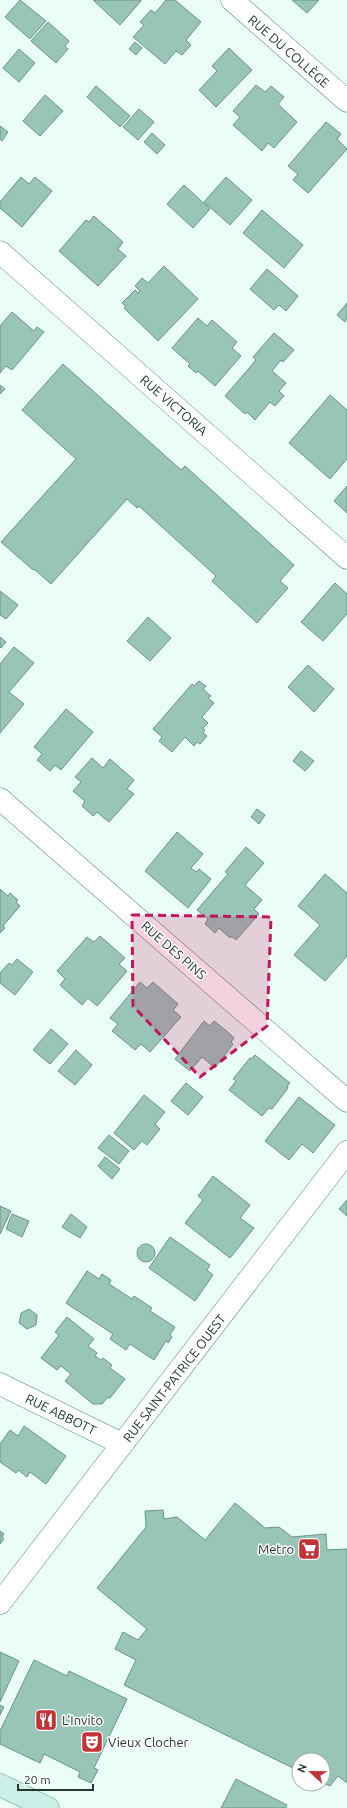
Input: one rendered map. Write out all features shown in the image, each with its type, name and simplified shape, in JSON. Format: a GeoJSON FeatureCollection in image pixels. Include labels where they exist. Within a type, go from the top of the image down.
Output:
{"type":"FeatureCollection","features":[{"type":"Feature","properties":{"kind":"main road"},"geometry":{"type":"LineString","coordinates":[[0,1785],[48,1808]]}},
{"type":"Feature","properties":{"kind":"street","name":"RUE DU COLLÈGE"},"geometry":{"type":"LineString","coordinates":[[232,0],[347,101]]}},
{"type":"Feature","properties":{"kind":"street","name":"RUE VICTORIA"},"geometry":{"type":"LineString","coordinates":[[0,252],[347,558]]}},
{"type":"Feature","properties":{"kind":"street","name":"RUE DES PINS"},"geometry":{"type":"LineString","coordinates":[[0,800],[347,1101]]}},
{"type":"Feature","properties":{"kind":"street","name":"RUE SAINT-PATRICE OUEST"},"geometry":{"type":"LineString","coordinates":[[0,1603],[347,1152]]}},
{"type":"Feature","properties":{"kind":"street","name":"RUE ABBOTT"},"geometry":{"type":"LineString","coordinates":[[0,1384],[122,1444]]}},
{"type":"Feature","properties":{"kind":"highlighted area"},"geometry":{"type":"Polygon","coordinates":[[[132,915],[271,917],[267,1026],[200,1077],[133,1006],[132,915]]]}},
{"type":"Feature","properties":{"kind":"building"},"geometry":{"type":"Polygon","coordinates":[[[20,0],[46,21],[30,39],[5,17],[20,0]]]}},
{"type":"Feature","properties":{"kind":"building"},"geometry":{"type":"Polygon","coordinates":[[[93,0],[141,0],[141,1],[120,25],[93,0]]]}},
{"type":"Feature","properties":{"kind":"building"},"geometry":{"type":"Polygon","coordinates":[[[166,0],[175,0],[201,22],[186,40],[191,45],[182,55],[176,51],[165,64],[133,37],[144,25],[140,22],[151,10],[155,13],[166,0]]]}},
{"type":"Feature","properties":{"kind":"building"},"geometry":{"type":"Polygon","coordinates":[[[292,0],[319,0],[307,13],[292,0]]]}},
{"type":"Feature","properties":{"kind":"building"},"geometry":{"type":"Polygon","coordinates":[[[48,22],[69,41],[65,46],[68,49],[56,63],[31,41],[48,22]]]}},
{"type":"Feature","properties":{"kind":"building"},"geometry":{"type":"Polygon","coordinates":[[[135,42],[142,48],[136,55],[129,49],[135,42]]]}},
{"type":"Feature","properties":{"kind":"building"},"geometry":{"type":"Polygon","coordinates":[[[229,48],[252,70],[216,107],[199,90],[217,71],[212,66],[229,48]]]}},
{"type":"Feature","properties":{"kind":"building"},"geometry":{"type":"Polygon","coordinates":[[[19,49],[35,63],[19,82],[3,68],[19,49]]]}},
{"type":"Feature","properties":{"kind":"building"},"geometry":{"type":"Polygon","coordinates":[[[256,85],[265,92],[271,86],[284,97],[278,104],[297,122],[274,148],[268,143],[262,151],[233,125],[240,117],[233,111],[256,85]]]}},
{"type":"Feature","properties":{"kind":"building"},"geometry":{"type":"Polygon","coordinates":[[[96,86],[130,116],[120,127],[87,97],[96,86]]]}},
{"type":"Feature","properties":{"kind":"building"},"geometry":{"type":"Polygon","coordinates":[[[45,95],[63,111],[40,136],[23,121],[45,95]]]}},
{"type":"Feature","properties":{"kind":"building"},"geometry":{"type":"Polygon","coordinates":[[[139,109],[154,122],[138,140],[123,127],[139,109]]]}},
{"type":"Feature","properties":{"kind":"building"},"geometry":{"type":"Polygon","coordinates":[[[326,122],[341,134],[337,139],[347,149],[308,193],[293,180],[298,174],[288,166],[326,122]]]}},
{"type":"Feature","properties":{"kind":"building"},"geometry":{"type":"Polygon","coordinates":[[[0,126],[8,132],[2,141],[0,139],[0,126]]]}},
{"type":"Feature","properties":{"kind":"building"},"geometry":{"type":"Polygon","coordinates":[[[152,133],[165,145],[157,154],[144,142],[152,133]]]}},
{"type":"Feature","properties":{"kind":"building"},"geometry":{"type":"Polygon","coordinates":[[[21,177],[29,184],[35,177],[52,191],[22,227],[0,208],[0,202],[21,177]]]}},
{"type":"Feature","properties":{"kind":"building"},"geometry":{"type":"Polygon","coordinates":[[[226,177],[252,200],[230,225],[204,202],[226,177]]]}},
{"type":"Feature","properties":{"kind":"building"},"geometry":{"type":"Polygon","coordinates":[[[184,185],[210,209],[193,228],[167,204],[184,185]]]}},
{"type":"Feature","properties":{"kind":"building"},"geometry":{"type":"Polygon","coordinates":[[[262,210],[303,245],[284,268],[243,233],[262,210]]]}},
{"type":"Feature","properties":{"kind":"building"},"geometry":{"type":"Polygon","coordinates":[[[94,216],[123,242],[118,249],[126,256],[98,286],[59,251],[86,220],[89,222],[94,216]]]}},
{"type":"Feature","properties":{"kind":"building"},"geometry":{"type":"Polygon","coordinates":[[[164,266],[198,299],[158,341],[124,308],[126,306],[122,303],[135,290],[138,293],[140,291],[135,286],[142,278],[148,283],[164,266]]]}},
{"type":"Feature","properties":{"kind":"building"},"geometry":{"type":"Polygon","coordinates":[[[267,269],[298,296],[286,311],[279,305],[274,310],[250,289],[267,269]]]}},
{"type":"Feature","properties":{"kind":"building"},"geometry":{"type":"Polygon","coordinates":[[[347,303],[347,319],[345,322],[337,315],[347,303]]]}},
{"type":"Feature","properties":{"kind":"building"},"geometry":{"type":"Polygon","coordinates":[[[12,312],[34,331],[37,327],[44,332],[12,370],[6,366],[0,373],[0,326],[12,312]]]}},
{"type":"Feature","properties":{"kind":"building"},"geometry":{"type":"Polygon","coordinates":[[[198,318],[207,326],[212,320],[237,342],[232,348],[241,356],[215,386],[198,371],[196,373],[188,366],[190,364],[172,348],[198,318]]]}},
{"type":"Feature","properties":{"kind":"building"},"geometry":{"type":"Polygon","coordinates":[[[274,333],[294,350],[283,362],[281,360],[272,371],[286,383],[279,391],[284,396],[275,406],[270,402],[255,420],[247,412],[245,414],[225,396],[256,360],[253,357],[274,333]]]}},
{"type":"Feature","properties":{"kind":"building"},"geometry":{"type":"Polygon","coordinates":[[[63,364],[181,470],[185,466],[294,565],[280,581],[288,588],[257,623],[212,581],[216,576],[139,506],[137,508],[127,499],[51,584],[1,542],[76,459],[22,410],[63,364]]]}},
{"type":"Feature","properties":{"kind":"building"},"geometry":{"type":"Polygon","coordinates":[[[0,385],[5,389],[0,394],[0,385]]]}},
{"type":"Feature","properties":{"kind":"building"},"geometry":{"type":"Polygon","coordinates":[[[330,395],[347,410],[347,459],[330,479],[289,443],[330,395]]]}},
{"type":"Feature","properties":{"kind":"building"},"geometry":{"type":"Polygon","coordinates":[[[347,486],[347,513],[334,501],[347,486]]]}},
{"type":"Feature","properties":{"kind":"building"},"geometry":{"type":"Polygon","coordinates":[[[335,583],[347,594],[347,614],[323,641],[301,622],[335,583]]]}},
{"type":"Feature","properties":{"kind":"building"},"geometry":{"type":"Polygon","coordinates":[[[0,591],[18,605],[6,619],[0,615],[0,591]]]}},
{"type":"Feature","properties":{"kind":"building"},"geometry":{"type":"Polygon","coordinates":[[[148,617],[171,638],[150,661],[127,641],[148,617]]]}},
{"type":"Feature","properties":{"kind":"building"},"geometry":{"type":"Polygon","coordinates":[[[0,637],[6,642],[1,648],[0,647],[0,637]]]}},
{"type":"Feature","properties":{"kind":"building"},"geometry":{"type":"Polygon","coordinates":[[[14,647],[34,663],[9,692],[24,704],[0,733],[0,664],[14,647]]]}},
{"type":"Feature","properties":{"kind":"building"},"geometry":{"type":"Polygon","coordinates":[[[308,665],[334,689],[314,712],[288,687],[308,665]]]}},
{"type":"Feature","properties":{"kind":"building"},"geometry":{"type":"Polygon","coordinates":[[[199,681],[206,686],[203,689],[211,696],[208,698],[214,703],[202,717],[208,723],[203,728],[205,730],[203,733],[207,736],[200,744],[197,742],[194,746],[185,737],[172,752],[159,741],[162,737],[153,729],[192,684],[194,686],[199,681]]]}},
{"type":"Feature","properties":{"kind":"building"},"geometry":{"type":"Polygon","coordinates":[[[66,709],[93,732],[61,770],[55,765],[50,771],[37,760],[42,754],[34,747],[66,709]]]}},
{"type":"Feature","properties":{"kind":"building"},"geometry":{"type":"Polygon","coordinates":[[[301,751],[314,761],[305,771],[293,761],[301,751]]]}},
{"type":"Feature","properties":{"kind":"building"},"geometry":{"type":"Polygon","coordinates":[[[92,758],[103,768],[110,759],[134,780],[127,789],[134,794],[109,822],[97,812],[93,816],[82,806],[85,801],[73,791],[81,782],[75,777],[92,758]]]}},
{"type":"Feature","properties":{"kind":"building"},"geometry":{"type":"Polygon","coordinates":[[[257,809],[265,815],[259,824],[251,817],[257,809]]]}},
{"type":"Feature","properties":{"kind":"building"},"geometry":{"type":"Polygon","coordinates":[[[177,832],[203,854],[191,868],[196,872],[199,869],[211,879],[188,908],[145,871],[177,832]]]}},
{"type":"Feature","properties":{"kind":"building"},"geometry":{"type":"Polygon","coordinates":[[[246,847],[264,863],[245,885],[262,900],[254,909],[259,914],[236,940],[231,936],[230,938],[219,928],[215,933],[205,924],[208,919],[197,910],[228,874],[225,872],[246,847]]]}},
{"type":"Feature","properties":{"kind":"building"},"geometry":{"type":"Polygon","coordinates":[[[325,874],[347,893],[347,956],[325,981],[294,955],[320,925],[298,906],[325,874]]]}},
{"type":"Feature","properties":{"kind":"building"},"geometry":{"type":"Polygon","coordinates":[[[0,889],[8,896],[10,893],[18,900],[16,902],[20,906],[3,926],[5,928],[0,933],[0,889]]]}},
{"type":"Feature","properties":{"kind":"building"},"geometry":{"type":"Polygon","coordinates":[[[100,936],[125,958],[119,964],[127,971],[97,1006],[88,998],[82,1005],[60,985],[65,979],[57,971],[87,937],[94,942],[100,936]]]}},
{"type":"Feature","properties":{"kind":"building"},"geometry":{"type":"Polygon","coordinates":[[[17,959],[33,972],[15,995],[0,983],[0,973],[9,963],[12,965],[17,959]]]}},
{"type":"Feature","properties":{"kind":"building"},"geometry":{"type":"Polygon","coordinates":[[[140,982],[147,988],[153,982],[178,1004],[173,1010],[181,1017],[150,1052],[141,1044],[135,1050],[112,1031],[118,1024],[110,1018],[140,982]]]}},
{"type":"Feature","properties":{"kind":"building"},"geometry":{"type":"Polygon","coordinates":[[[204,1021],[210,1026],[214,1021],[234,1038],[231,1042],[233,1044],[215,1068],[202,1057],[190,1071],[175,1059],[204,1021]]]}},
{"type":"Feature","properties":{"kind":"building"},"geometry":{"type":"Polygon","coordinates":[[[51,1029],[68,1044],[50,1064],[33,1050],[51,1029]]]}},
{"type":"Feature","properties":{"kind":"building"},"geometry":{"type":"Polygon","coordinates":[[[76,1050],[92,1065],[75,1085],[58,1071],[76,1050]]]}},
{"type":"Feature","properties":{"kind":"building"},"geometry":{"type":"Polygon","coordinates":[[[255,1055],[290,1083],[287,1086],[288,1088],[272,1109],[269,1108],[262,1116],[229,1090],[236,1081],[233,1079],[250,1058],[251,1059],[255,1055]]]}},
{"type":"Feature","properties":{"kind":"building"},"geometry":{"type":"Polygon","coordinates":[[[186,1083],[203,1097],[188,1115],[171,1101],[186,1083]]]}},
{"type":"Feature","properties":{"kind":"building"},"geometry":{"type":"Polygon","coordinates":[[[144,1095],[165,1112],[155,1124],[160,1129],[147,1145],[142,1141],[134,1150],[114,1133],[144,1095]]]}},
{"type":"Feature","properties":{"kind":"building"},"geometry":{"type":"Polygon","coordinates":[[[299,1097],[335,1125],[313,1153],[302,1144],[289,1160],[265,1141],[299,1097]]]}},
{"type":"Feature","properties":{"kind":"building"},"geometry":{"type":"Polygon","coordinates":[[[109,1135],[129,1151],[119,1164],[98,1148],[109,1135]]]}},
{"type":"Feature","properties":{"kind":"building"},"geometry":{"type":"Polygon","coordinates":[[[105,1157],[120,1169],[112,1179],[98,1166],[105,1157]]]}},
{"type":"Feature","properties":{"kind":"building"},"geometry":{"type":"Polygon","coordinates":[[[213,1176],[250,1205],[240,1218],[254,1228],[230,1258],[185,1223],[203,1200],[198,1196],[213,1176]]]}},
{"type":"Feature","properties":{"kind":"building"},"geometry":{"type":"Polygon","coordinates":[[[347,1200],[347,1216],[339,1209],[347,1200]]]}},
{"type":"Feature","properties":{"kind":"building"},"geometry":{"type":"Polygon","coordinates":[[[0,1206],[11,1211],[0,1234],[0,1206]]]}},
{"type":"Feature","properties":{"kind":"building"},"geometry":{"type":"Polygon","coordinates":[[[12,1214],[29,1221],[22,1237],[6,1229],[12,1214]]]}},
{"type":"Feature","properties":{"kind":"building"},"geometry":{"type":"Polygon","coordinates":[[[71,1214],[87,1227],[80,1238],[62,1227],[71,1214]]]}},
{"type":"Feature","properties":{"kind":"building"},"geometry":{"type":"Polygon","coordinates":[[[170,1237],[210,1265],[207,1270],[213,1275],[195,1301],[149,1268],[170,1237]]]}},
{"type":"Feature","properties":{"kind":"building"},"geometry":{"type":"Polygon","coordinates":[[[146,1244],[152,1247],[155,1253],[152,1259],[146,1262],[140,1259],[137,1253],[140,1247],[146,1244]]]}},
{"type":"Feature","properties":{"kind":"building"},"geometry":{"type":"Polygon","coordinates":[[[87,1271],[99,1279],[102,1274],[111,1280],[109,1284],[132,1299],[134,1296],[152,1308],[150,1311],[175,1327],[170,1335],[172,1337],[168,1343],[166,1341],[154,1360],[130,1344],[126,1350],[110,1339],[113,1334],[66,1303],[87,1271]]]}},
{"type":"Feature","properties":{"kind":"building"},"geometry":{"type":"Polygon","coordinates":[[[29,1309],[37,1315],[36,1325],[27,1329],[19,1323],[21,1313],[29,1309]]]}},
{"type":"Feature","properties":{"kind":"building"},"geometry":{"type":"Polygon","coordinates":[[[67,1317],[94,1339],[88,1346],[97,1353],[95,1356],[101,1360],[103,1358],[112,1365],[110,1368],[125,1379],[110,1398],[108,1397],[102,1404],[93,1404],[65,1381],[71,1374],[61,1366],[57,1370],[41,1358],[59,1335],[55,1332],[67,1317]]]}},
{"type":"Feature","properties":{"kind":"building"},"geometry":{"type":"Polygon","coordinates":[[[24,1426],[66,1456],[46,1484],[30,1472],[27,1477],[18,1470],[16,1473],[0,1462],[0,1444],[10,1430],[18,1436],[24,1426]]]}},
{"type":"Feature","properties":{"kind":"building"},"geometry":{"type":"Polygon","coordinates":[[[235,1503],[265,1528],[279,1527],[292,1537],[326,1534],[327,1550],[347,1549],[347,1783],[338,1776],[331,1785],[331,1752],[291,1752],[291,1767],[124,1685],[136,1660],[115,1649],[123,1632],[138,1640],[147,1629],[97,1588],[146,1527],[145,1511],[163,1510],[164,1519],[177,1517],[205,1540],[235,1503]]]}},
{"type":"Feature","properties":{"kind":"building"},"geometry":{"type":"Polygon","coordinates":[[[0,1531],[4,1534],[2,1537],[4,1539],[0,1544],[0,1531]]]}},
{"type":"Feature","properties":{"kind":"building"},"geometry":{"type":"Polygon","coordinates":[[[0,1652],[19,1661],[0,1702],[0,1652]]]}},
{"type":"Feature","properties":{"kind":"building"},"geometry":{"type":"Polygon","coordinates":[[[34,1660],[67,1676],[69,1671],[127,1699],[94,1768],[98,1770],[91,1783],[78,1777],[80,1772],[44,1754],[40,1763],[0,1744],[0,1731],[34,1660]]]}},
{"type":"Feature","properties":{"kind":"building"},"geometry":{"type":"Polygon","coordinates":[[[0,1705],[4,1707],[0,1715],[0,1705]]]}},
{"type":"Feature","properties":{"kind":"building"},"geometry":{"type":"Polygon","coordinates":[[[236,1779],[287,1805],[286,1808],[221,1808],[236,1779]]]}},
{"type":"Feature","properties":{"kind":"place","name":"Metro"},"geometry":{"type":"Point","coordinates":[309,1549]}},
{"type":"Feature","properties":{"kind":"place","name":"L'Invito"},"geometry":{"type":"Point","coordinates":[46,1720]}},
{"type":"Feature","properties":{"kind":"place","name":"Vieux Clocher"},"geometry":{"type":"Point","coordinates":[92,1742]}}]}
